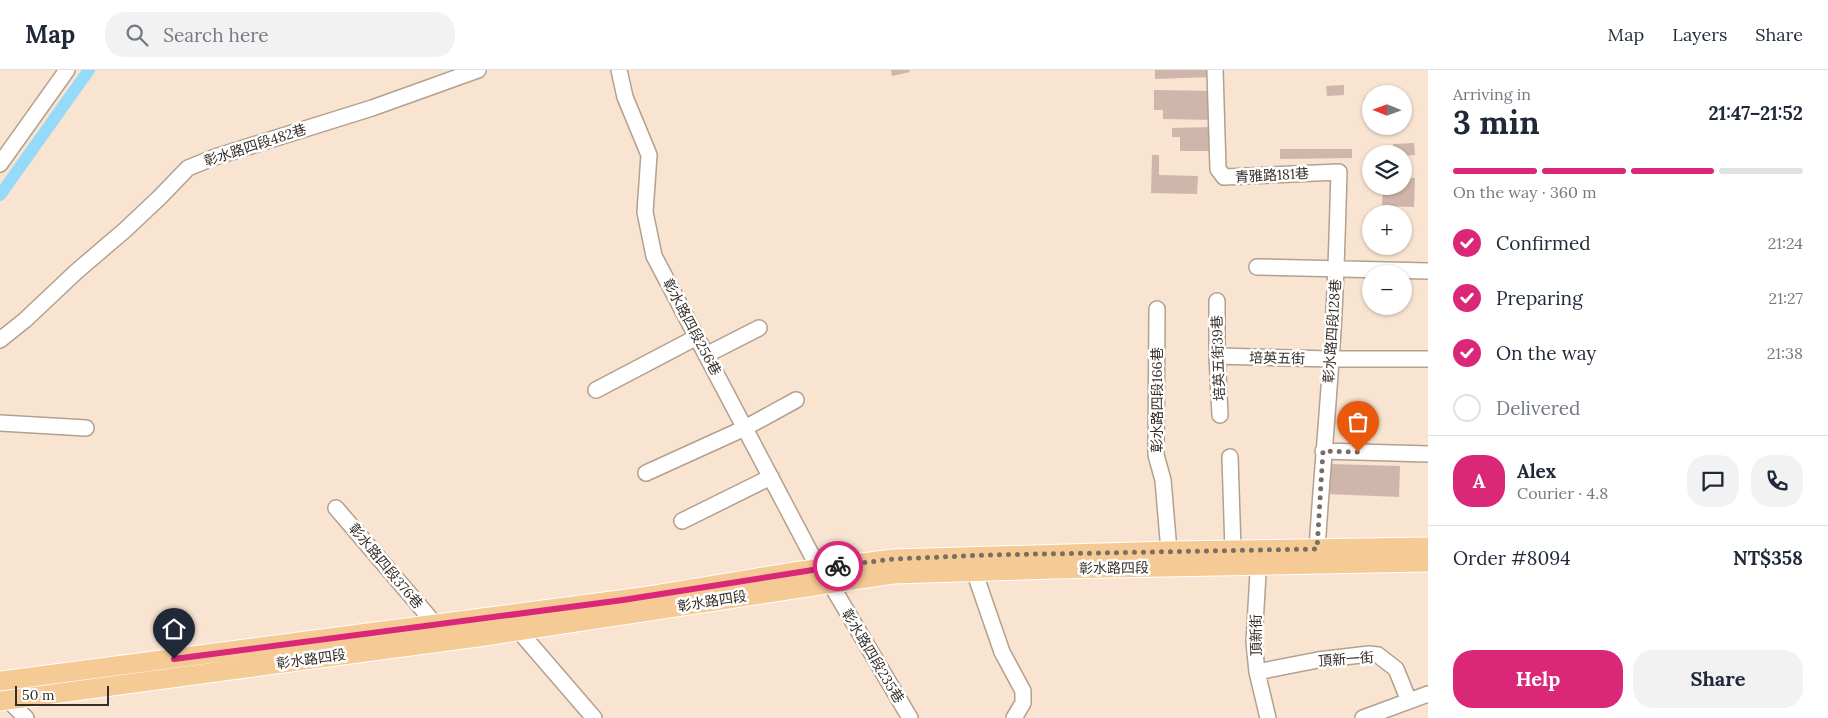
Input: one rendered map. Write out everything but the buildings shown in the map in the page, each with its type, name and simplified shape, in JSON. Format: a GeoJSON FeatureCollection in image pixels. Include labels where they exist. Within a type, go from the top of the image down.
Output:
{"type":"FeatureCollection","features":[{"type":"Feature","properties":{"kind":"main road","name":"彰水路四段"},"geometry":{"type":"LineString","coordinates":[[0,681],[435,624],[519,631],[825,576],[893,559],[1233,550],[1259,558],[1317,549],[1428,547]]}},
{"type":"Feature","properties":{"kind":"main road","name":"彰水路四段"},"geometry":{"type":"LineString","coordinates":[[3,699],[485,627],[642,597],[825,576],[1259,558],[1428,562]]}},
{"type":"Feature","properties":{"kind":"street"},"geometry":{"type":"LineString","coordinates":[[0,164],[67,70]]}},
{"type":"Feature","properties":{"kind":"street","name":"彰水路四段482巷"},"geometry":{"type":"LineString","coordinates":[[0,340],[26,320],[76,271],[132,223],[188,168],[215,157],[372,108],[478,70]]}},
{"type":"Feature","properties":{"kind":"street","name":"彰水路四段256巷"},"geometry":{"type":"LineString","coordinates":[[619,70],[625,96],[649,155],[645,212],[654,256],[825,576]]}},
{"type":"Feature","properties":{"kind":"street","name":"青雅路181巷"},"geometry":{"type":"LineString","coordinates":[[1215,70],[1218,169],[1224,177],[1339,172]]}},
{"type":"Feature","properties":{"kind":"street","name":"彰水路四段128巷"},"geometry":{"type":"LineString","coordinates":[[1317,549],[1331,359],[1339,172]]}},
{"type":"Feature","properties":{"kind":"street"},"geometry":{"type":"LineString","coordinates":[[1257,267],[1428,272]]}},
{"type":"Feature","properties":{"kind":"street","name":"培英五街39巷"},"geometry":{"type":"LineString","coordinates":[[1217,301],[1220,415]]}},
{"type":"Feature","properties":{"kind":"street","name":"彰水路四段166巷"},"geometry":{"type":"LineString","coordinates":[[1157,309],[1156,455],[1163,480],[1169,551]]}},
{"type":"Feature","properties":{"kind":"street"},"geometry":{"type":"LineString","coordinates":[[706,355],[759,328]]}},
{"type":"Feature","properties":{"kind":"street"},"geometry":{"type":"LineString","coordinates":[[596,390],[697,336]]}},
{"type":"Feature","properties":{"kind":"street","name":"培英五街"},"geometry":{"type":"LineString","coordinates":[[1217,356],[1428,359]]}},
{"type":"Feature","properties":{"kind":"street"},"geometry":{"type":"LineString","coordinates":[[646,474],[745,428],[796,400]]}},
{"type":"Feature","properties":{"kind":"street"},"geometry":{"type":"LineString","coordinates":[[0,422],[86,428]]}},
{"type":"Feature","properties":{"kind":"street"},"geometry":{"type":"LineString","coordinates":[[1323,451],[1428,454]]}},
{"type":"Feature","properties":{"kind":"street"},"geometry":{"type":"LineString","coordinates":[[1230,457],[1233,550]]}},
{"type":"Feature","properties":{"kind":"street"},"geometry":{"type":"LineString","coordinates":[[682,521],[771,477]]}},
{"type":"Feature","properties":{"kind":"street","name":"彰水路四段376巷"},"geometry":{"type":"LineString","coordinates":[[336,508],[435,624]]}},
{"type":"Feature","properties":{"kind":"street","name":"頂新街"},"geometry":{"type":"LineString","coordinates":[[1259,558],[1254,642],[1257,672],[1268,718]]}},
{"type":"Feature","properties":{"kind":"street"},"geometry":{"type":"LineString","coordinates":[[974,571],[1002,652],[1023,691],[1023,703],[1014,718]]}},
{"type":"Feature","properties":{"kind":"street","name":"彰水路四段235巷"},"geometry":{"type":"LineString","coordinates":[[825,576],[910,718]]}},
{"type":"Feature","properties":{"kind":"street"},"geometry":{"type":"LineString","coordinates":[[519,631],[594,718]]}},
{"type":"Feature","properties":{"kind":"street","name":"頂新一街"},"geometry":{"type":"LineString","coordinates":[[1257,672],[1318,660],[1369,654],[1378,655],[1396,669],[1409,701]]}},
{"type":"Feature","properties":{"kind":"street"},"geometry":{"type":"LineString","coordinates":[[1363,718],[1428,694]]}},
{"type":"Feature","properties":{"kind":"street"},"geometry":{"type":"LineString","coordinates":[[3,699],[26,718]]}},
{"type":"Feature","properties":{"kind":"waterway"},"geometry":{"type":"LineString","coordinates":[[0,195],[89,70]]}},
{"type":"Feature","properties":{"kind":"way so far"},"geometry":{"type":"LineString","coordinates":[[838,566],[893,559],[987,555],[1317,549],[1323,451],[1358,452]]}},
{"type":"Feature","properties":{"kind":"route"},"geometry":{"type":"LineString","coordinates":[[174,659],[623,600],[838,566]]}}]}
